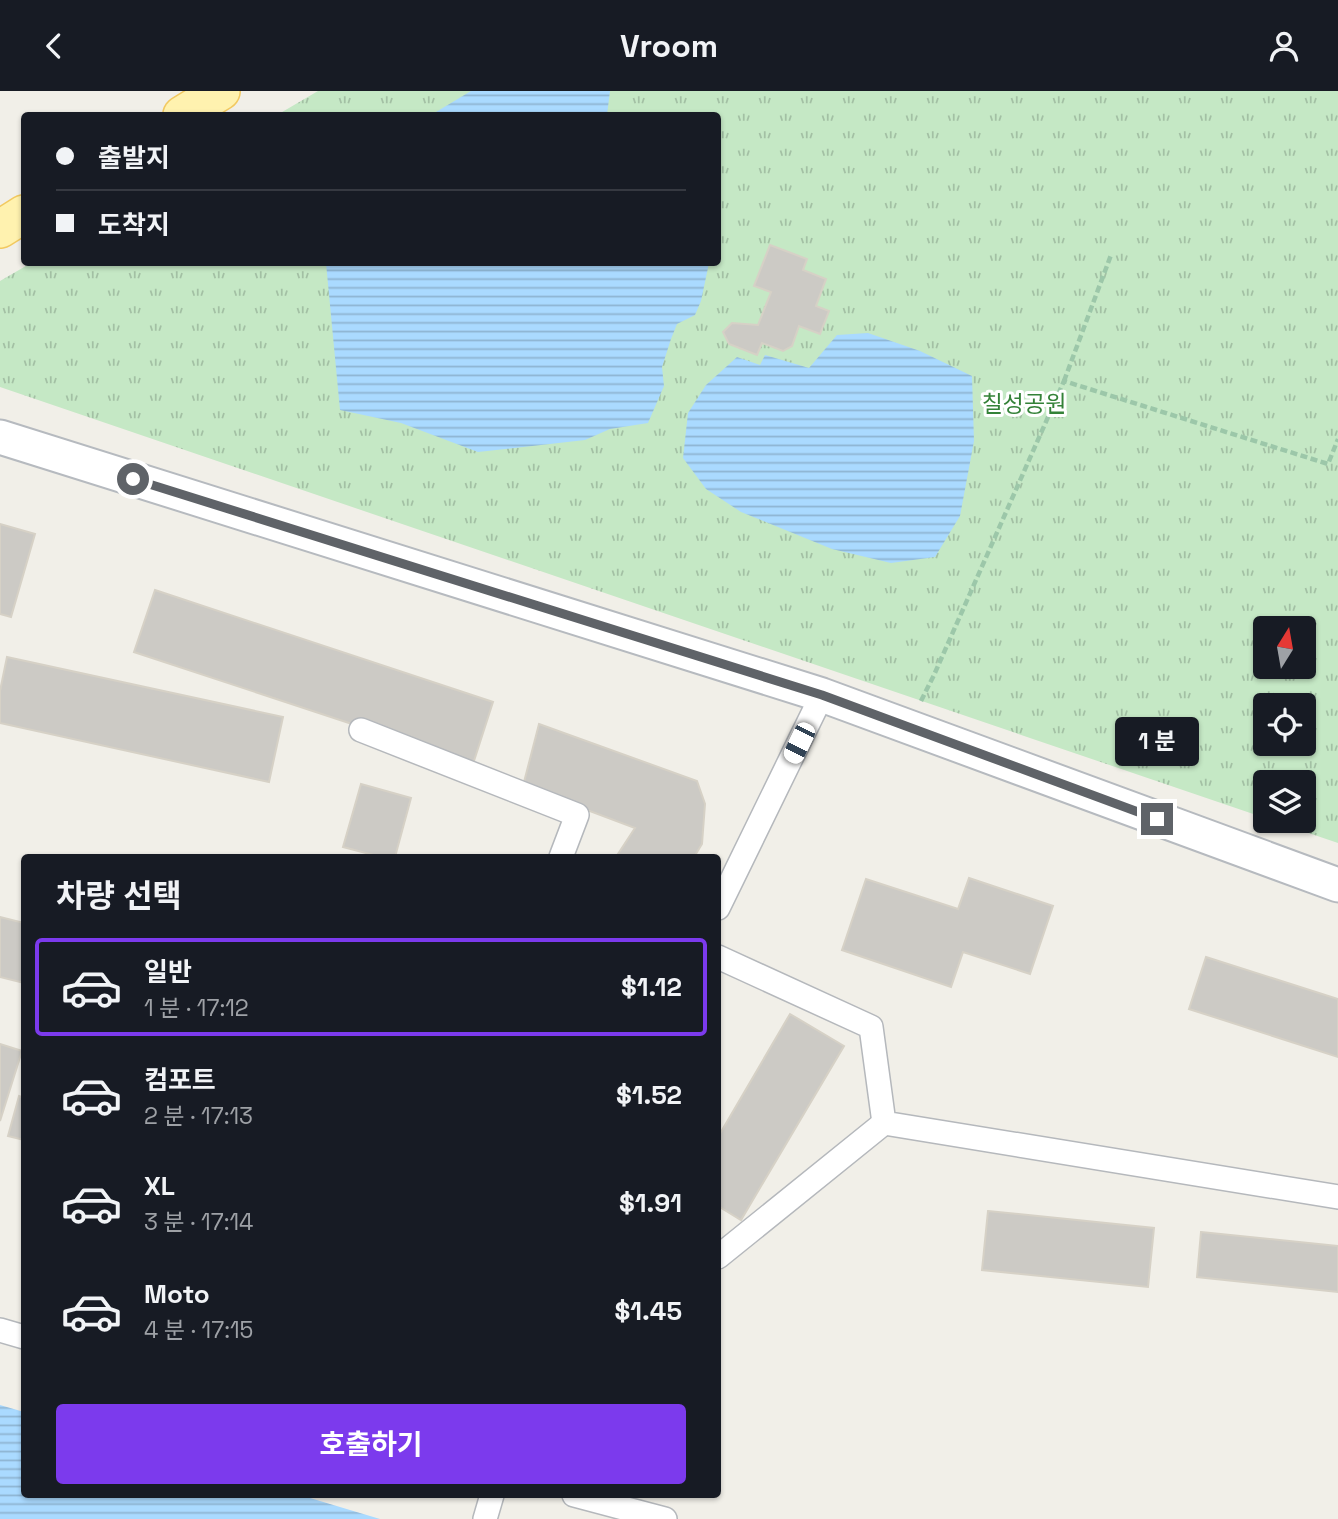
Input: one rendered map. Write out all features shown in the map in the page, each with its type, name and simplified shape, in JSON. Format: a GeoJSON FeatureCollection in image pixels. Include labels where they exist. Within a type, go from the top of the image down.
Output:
{"type":"FeatureCollection","features":[{"type":"Feature","properties":{"kind":"main road"},"geometry":{"type":"LineString","coordinates":[[187,112],[221,91]]}},
{"type":"Feature","properties":{"kind":"main road"},"geometry":{"type":"LineString","coordinates":[[0,229],[21,216]]}},
{"type":"Feature","properties":{"kind":"street"},"geometry":{"type":"LineString","coordinates":[[0,437],[822,695],[1338,885]]}},
{"type":"Feature","properties":{"kind":"street"},"geometry":{"type":"LineString","coordinates":[[721,902],[822,695]]}},
{"type":"Feature","properties":{"kind":"street"},"geometry":{"type":"LineString","coordinates":[[360,730],[577,815],[562,854]]}},
{"type":"Feature","properties":{"kind":"street"},"geometry":{"type":"LineString","coordinates":[[721,958],[871,1027],[884,1123]]}},
{"type":"Feature","properties":{"kind":"street"},"geometry":{"type":"LineString","coordinates":[[721,1255],[884,1123],[1338,1197]]}},
{"type":"Feature","properties":{"kind":"street"},"geometry":{"type":"LineString","coordinates":[[0,1330],[21,1337]]}},
{"type":"Feature","properties":{"kind":"street"},"geometry":{"type":"LineString","coordinates":[[485,1519],[491,1498]]}},
{"type":"Feature","properties":{"kind":"street"},"geometry":{"type":"LineString","coordinates":[[585,1498],[665,1519]]}},
{"type":"Feature","properties":{"kind":"path"},"geometry":{"type":"LineString","coordinates":[[921,701],[1064,381],[1111,255]]}},
{"type":"Feature","properties":{"kind":"path"},"geometry":{"type":"LineString","coordinates":[[1064,381],[1328,464],[1338,439]]}},
{"type":"Feature","properties":{"kind":"green space","name":"칠성공원"},"geometry":{"type":"Polygon","coordinates":[[[318,91],[1338,91],[1338,843],[1308,833],[1316,833],[1316,770],[1253,770],[1253,814],[0,387],[0,281],[26,266],[721,266],[721,112],[282,112],[318,91]]]}},
{"type":"Feature","properties":{"kind":"water"},"geometry":{"type":"Polygon","coordinates":[[[471,91],[610,91],[607,112],[436,112],[471,91]]]}},
{"type":"Feature","properties":{"kind":"water"},"geometry":{"type":"Polygon","coordinates":[[[326,266],[708,266],[701,301],[695,315],[677,324],[671,339],[662,367],[664,386],[648,423],[610,429],[585,440],[478,452],[401,423],[340,410],[326,266]]]}},
{"type":"Feature","properties":{"kind":"water"},"geometry":{"type":"Polygon","coordinates":[[[868,333],[920,351],[972,376],[974,441],[960,516],[935,557],[891,563],[832,549],[741,512],[706,489],[683,458],[688,413],[706,385],[737,357],[760,365],[765,355],[809,368],[837,335],[868,333]]]}},
{"type":"Feature","properties":{"kind":"water"},"geometry":{"type":"Polygon","coordinates":[[[0,1405],[21,1411],[21,1498],[310,1498],[380,1519],[0,1519],[0,1405]]]}},
{"type":"Feature","properties":{"kind":"building"},"geometry":{"type":"Polygon","coordinates":[[[770,245],[807,259],[803,270],[826,279],[816,306],[829,311],[820,334],[799,326],[792,346],[783,351],[762,343],[757,355],[729,344],[723,332],[732,323],[758,325],[771,292],[754,286],[770,245]]]}},
{"type":"Feature","properties":{"kind":"building"},"geometry":{"type":"Polygon","coordinates":[[[0,524],[35,534],[11,617],[0,614],[0,524]]]}},
{"type":"Feature","properties":{"kind":"building"},"geometry":{"type":"Polygon","coordinates":[[[155,590],[493,702],[473,764],[134,652],[155,590]]]}},
{"type":"Feature","properties":{"kind":"building"},"geometry":{"type":"Polygon","coordinates":[[[7,657],[283,717],[269,782],[0,723],[0,691],[7,657]]]}},
{"type":"Feature","properties":{"kind":"building"},"geometry":{"type":"Polygon","coordinates":[[[539,724],[697,781],[705,804],[702,844],[696,854],[618,854],[635,828],[523,786],[539,724]]]}},
{"type":"Feature","properties":{"kind":"building"},"geometry":{"type":"Polygon","coordinates":[[[361,784],[411,798],[396,854],[370,854],[343,847],[361,784]]]}},
{"type":"Feature","properties":{"kind":"building"},"geometry":{"type":"Polygon","coordinates":[[[969,878],[1053,906],[1030,974],[963,952],[951,987],[842,950],[866,879],[958,909],[969,878]]]}},
{"type":"Feature","properties":{"kind":"building"},"geometry":{"type":"Polygon","coordinates":[[[0,917],[21,922],[21,982],[0,977],[0,917]]]}},
{"type":"Feature","properties":{"kind":"building"},"geometry":{"type":"Polygon","coordinates":[[[1206,957],[1338,999],[1338,1057],[1189,1009],[1206,957]]]}},
{"type":"Feature","properties":{"kind":"building"},"geometry":{"type":"Polygon","coordinates":[[[790,1014],[844,1046],[741,1220],[721,1208],[721,1132],[790,1014]]]}},
{"type":"Feature","properties":{"kind":"building"},"geometry":{"type":"Polygon","coordinates":[[[0,1044],[21,1051],[21,1054],[0,1121],[0,1044]]]}},
{"type":"Feature","properties":{"kind":"building"},"geometry":{"type":"Polygon","coordinates":[[[19,1096],[21,1139],[8,1136],[19,1096]]]}},
{"type":"Feature","properties":{"kind":"building"},"geometry":{"type":"Polygon","coordinates":[[[988,1211],[1154,1228],[1148,1287],[982,1270],[988,1211]]]}},
{"type":"Feature","properties":{"kind":"building"},"geometry":{"type":"Polygon","coordinates":[[[1201,1232],[1338,1246],[1338,1292],[1197,1277],[1201,1232]]]}},
{"type":"Feature","properties":{"kind":"route"},"geometry":{"type":"LineString","coordinates":[[133,479],[822,695],[1157,819]]}}]}
